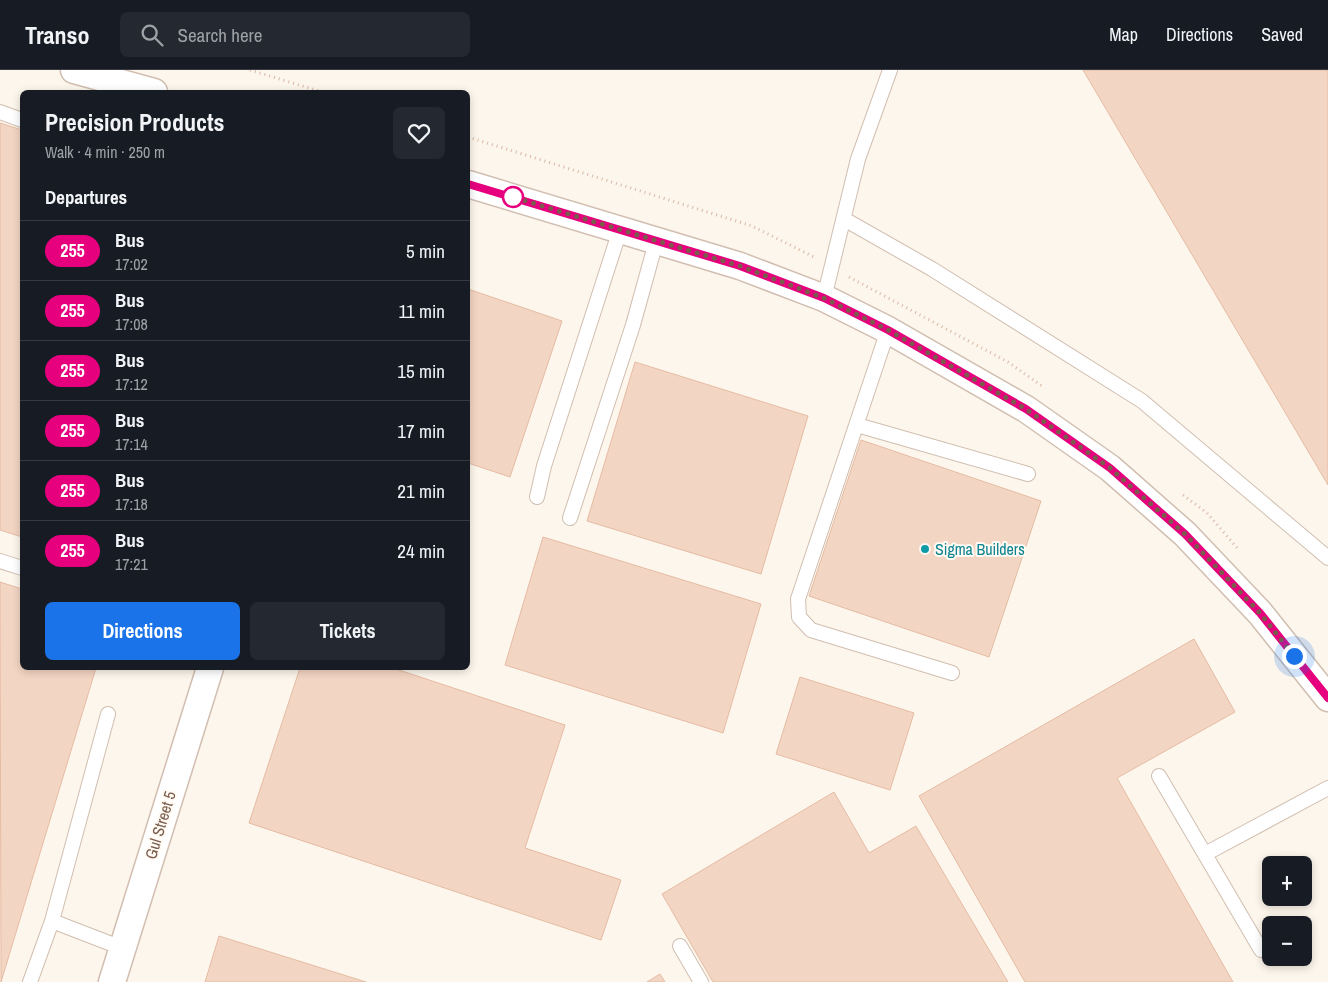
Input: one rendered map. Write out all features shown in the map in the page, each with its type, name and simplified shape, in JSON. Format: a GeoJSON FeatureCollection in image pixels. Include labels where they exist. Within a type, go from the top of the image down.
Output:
{"type":"FeatureCollection","features":[{"type":"Feature","properties":{"kind":"street"},"geometry":{"type":"LineString","coordinates":[[74,70],[147,90]]}},
{"type":"Feature","properties":{"kind":"street"},"geometry":{"type":"LineString","coordinates":[[470,185],[656,242],[740,264],[824,298],[888,330],[1026,409],[1110,468],[1185,534],[1260,613],[1328,698]]}},
{"type":"Feature","properties":{"kind":"street","name":"Gul Street 5"},"geometry":{"type":"LineString","coordinates":[[112,982],[209,670]]}},
{"type":"Feature","properties":{"kind":"lane"},"geometry":{"type":"LineString","coordinates":[[824,298],[858,159],[890,70]]}},
{"type":"Feature","properties":{"kind":"lane"},"geometry":{"type":"LineString","coordinates":[[0,112],[20,119]]}},
{"type":"Feature","properties":{"kind":"lane"},"geometry":{"type":"LineString","coordinates":[[844,219],[932,269],[1142,402],[1328,558]]}},
{"type":"Feature","properties":{"kind":"lane"},"geometry":{"type":"LineString","coordinates":[[537,497],[544,466],[620,230]]}},
{"type":"Feature","properties":{"kind":"lane"},"geometry":{"type":"LineString","coordinates":[[570,518],[633,325],[656,242]]}},
{"type":"Feature","properties":{"kind":"lane"},"geometry":{"type":"LineString","coordinates":[[888,330],[798,599],[799,617],[811,630],[952,673]]}},
{"type":"Feature","properties":{"kind":"lane"},"geometry":{"type":"LineString","coordinates":[[857,425],[1028,474]]}},
{"type":"Feature","properties":{"kind":"lane"},"geometry":{"type":"LineString","coordinates":[[0,561],[20,567]]}},
{"type":"Feature","properties":{"kind":"lane"},"geometry":{"type":"LineString","coordinates":[[30,982],[52,921],[108,714]]}},
{"type":"Feature","properties":{"kind":"lane"},"geometry":{"type":"LineString","coordinates":[[1159,776],[1261,950]]}},
{"type":"Feature","properties":{"kind":"lane"},"geometry":{"type":"LineString","coordinates":[[1205,854],[1328,788]]}},
{"type":"Feature","properties":{"kind":"lane"},"geometry":{"type":"LineString","coordinates":[[52,921],[122,948]]}},
{"type":"Feature","properties":{"kind":"lane"},"geometry":{"type":"LineString","coordinates":[[680,946],[701,982]]}},
{"type":"Feature","properties":{"kind":"path"},"geometry":{"type":"LineString","coordinates":[[250,70],[315,90]]}},
{"type":"Feature","properties":{"kind":"building"},"geometry":{"type":"Polygon","coordinates":[[[1083,70],[1328,70],[1328,485],[1083,70]]]}},
{"type":"Feature","properties":{"kind":"building"},"geometry":{"type":"Polygon","coordinates":[[[0,123],[20,129],[20,536],[0,530],[0,123]]]}},
{"type":"Feature","properties":{"kind":"building"},"geometry":{"type":"Polygon","coordinates":[[[470,290],[562,321],[510,477],[470,464],[470,290]]]}},
{"type":"Feature","properties":{"kind":"building"},"geometry":{"type":"Polygon","coordinates":[[[635,362],[808,416],[761,574],[587,521],[635,362]]]}},
{"type":"Feature","properties":{"kind":"building","name":"Sigma Builders"},"geometry":{"type":"Polygon","coordinates":[[[861,440],[1041,501],[989,657],[809,596],[861,440]]]}},
{"type":"Feature","properties":{"kind":"building"},"geometry":{"type":"Polygon","coordinates":[[[543,537],[761,604],[723,733],[505,665],[543,537]]]}},
{"type":"Feature","properties":{"kind":"building"},"geometry":{"type":"Polygon","coordinates":[[[0,582],[20,588],[20,670],[95,670],[1,982],[0,582]]]}},
{"type":"Feature","properties":{"kind":"building"},"geometry":{"type":"Polygon","coordinates":[[[1194,639],[1235,712],[1117,778],[1233,982],[1025,982],[919,796],[1194,639]]]}},
{"type":"Feature","properties":{"kind":"building"},"geometry":{"type":"Polygon","coordinates":[[[299,670],[399,670],[565,725],[525,848],[621,880],[601,940],[249,823],[299,670]]]}},
{"type":"Feature","properties":{"kind":"building"},"geometry":{"type":"Polygon","coordinates":[[[800,677],[914,713],[890,790],[776,754],[800,677]]]}},
{"type":"Feature","properties":{"kind":"building"},"geometry":{"type":"Polygon","coordinates":[[[834,792],[869,853],[916,826],[1008,982],[713,982],[662,894],[834,792]]]}},
{"type":"Feature","properties":{"kind":"building"},"geometry":{"type":"Polygon","coordinates":[[[219,936],[366,982],[205,982],[219,936]]]}},
{"type":"Feature","properties":{"kind":"building"},"geometry":{"type":"Polygon","coordinates":[[[660,974],[665,982],[647,982],[660,974]]]}},
{"type":"Feature","properties":{"kind":"bus line","name":"255"},"geometry":{"type":"LineString","coordinates":[[470,185],[740,266],[824,298],[888,330],[1026,409],[1110,468],[1185,534],[1260,613],[1328,698]]}},
{"type":"Feature","properties":{"kind":"place","name":"Sigma Builders"},"geometry":{"type":"Point","coordinates":[925,549]}},
{"type":"Feature","properties":{"kind":"route"},"geometry":{"type":"LineString","coordinates":[[513,197],[506,195],[740,266],[824,298],[888,330],[1026,409],[1110,468],[1185,534],[1260,613],[1294,656]]}}]}
